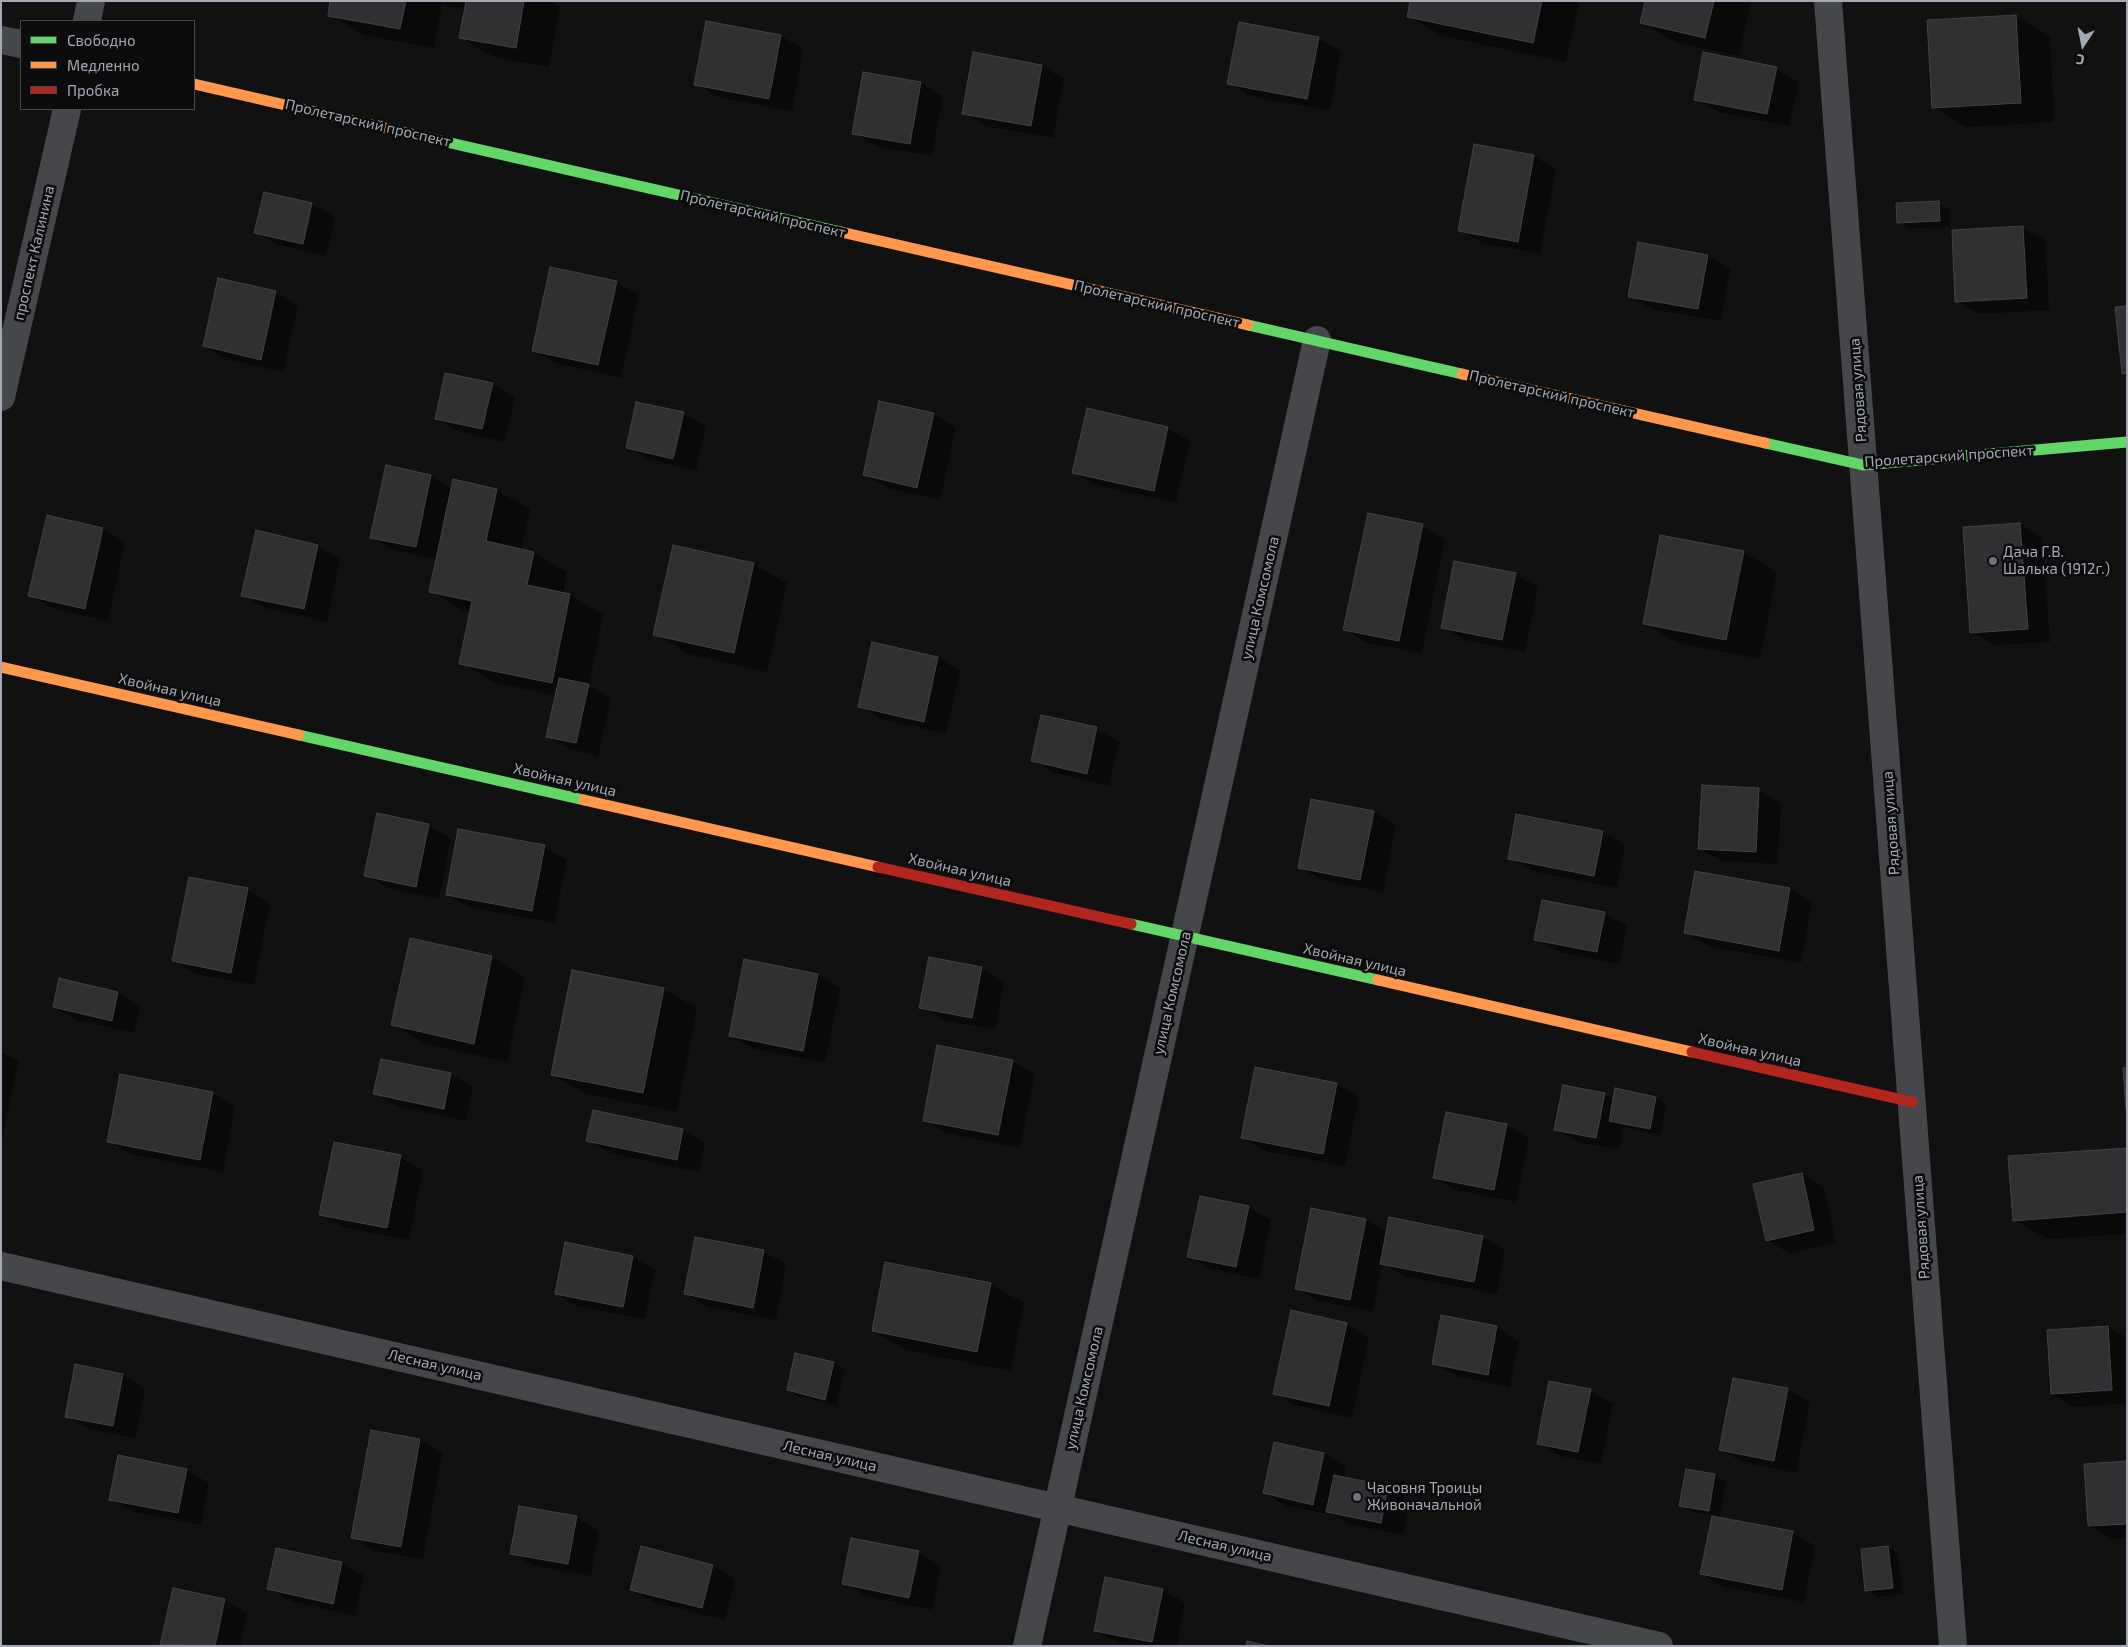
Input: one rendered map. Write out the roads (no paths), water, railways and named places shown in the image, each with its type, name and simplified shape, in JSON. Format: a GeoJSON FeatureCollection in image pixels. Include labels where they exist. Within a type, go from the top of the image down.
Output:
{"type":"FeatureCollection","features":[{"type":"Feature","properties":{"kind":"street"},"geometry":{"type":"LineString","coordinates":[[87,20],[91,1]]}},
{"type":"Feature","properties":{"kind":"street","name":"Рядовая улица"},"geometry":{"type":"LineString","coordinates":[[1828,1],[1953,1646]]}},
{"type":"Feature","properties":{"kind":"street"},"geometry":{"type":"LineString","coordinates":[[1,40],[20,44]]}},
{"type":"Feature","properties":{"kind":"street","name":"Пролетарский проспект"},"geometry":{"type":"LineString","coordinates":[[195,84],[1863,464],[2127,442]]}},
{"type":"Feature","properties":{"kind":"street","name":"проспект Калинина"},"geometry":{"type":"LineString","coordinates":[[1,397],[67,110]]}},
{"type":"Feature","properties":{"kind":"street","name":"улица Комсомола"},"geometry":{"type":"LineString","coordinates":[[1027,1646],[1317,340]]}},
{"type":"Feature","properties":{"kind":"street","name":"Хвойная улица"},"geometry":{"type":"LineString","coordinates":[[1,667],[1912,1102]]}},
{"type":"Feature","properties":{"kind":"street","name":"Лесная улица"},"geometry":{"type":"LineString","coordinates":[[1,1266],[1659,1646]]}},
{"type":"Feature","properties":{"kind":"place","name":"Дача Г.В. Шалька (1912г.)"},"geometry":{"type":"Point","coordinates":[1993,561]}},
{"type":"Feature","properties":{"kind":"place","name":"Часовня Троицы Живоначальной"},"geometry":{"type":"Point","coordinates":[1357,1497]}}]}
